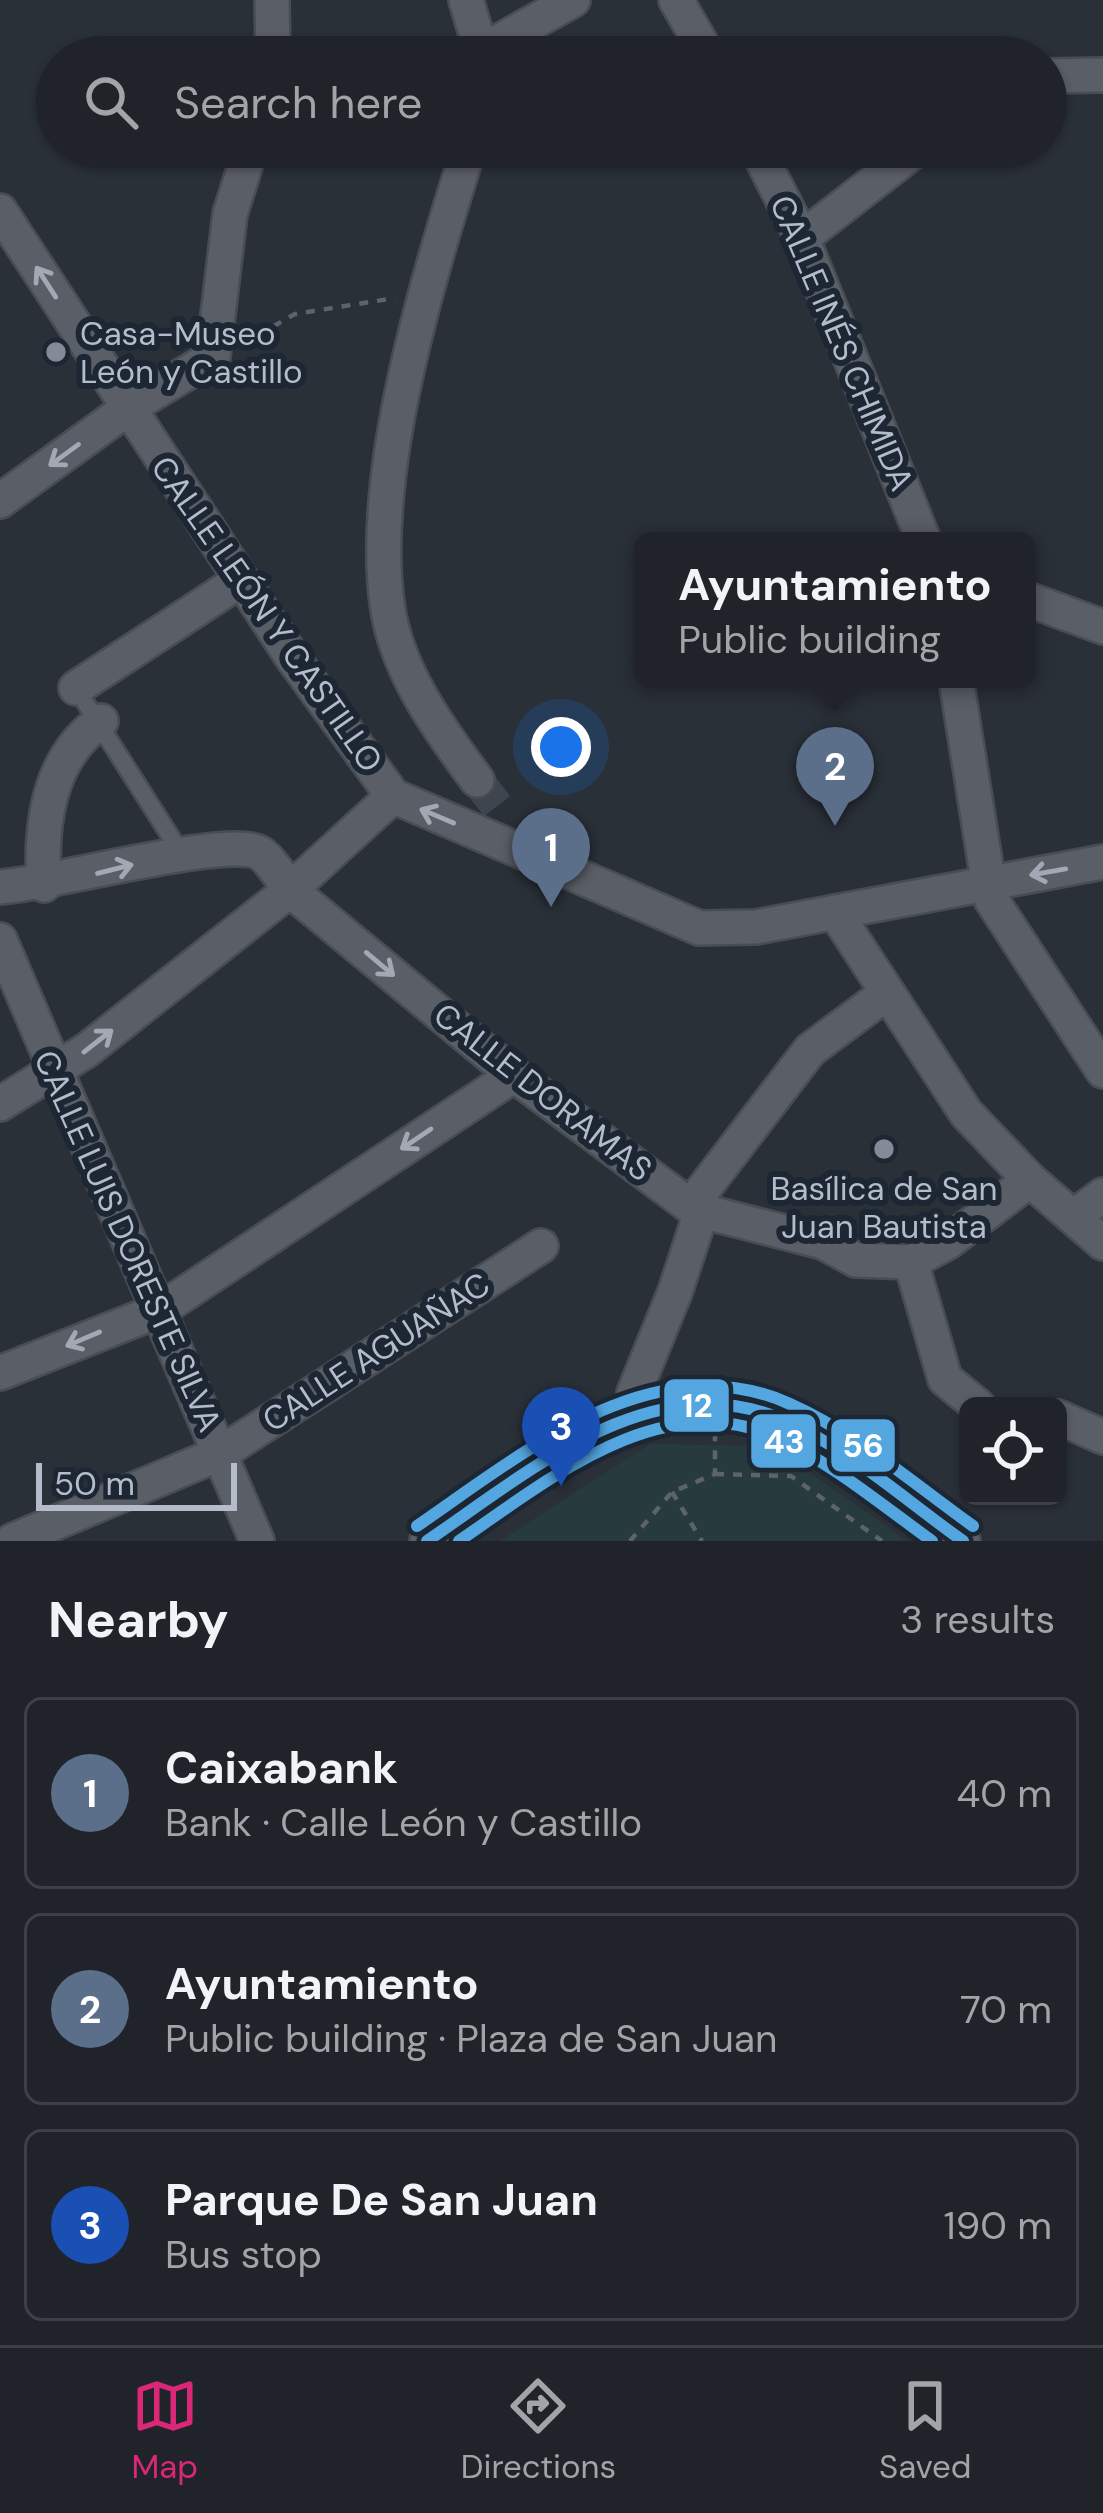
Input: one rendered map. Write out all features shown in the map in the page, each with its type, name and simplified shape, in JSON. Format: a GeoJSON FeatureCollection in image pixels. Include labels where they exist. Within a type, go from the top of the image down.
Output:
{"type":"FeatureCollection","features":[{"type":"Feature","properties":{"kind":"street"},"geometry":{"type":"LineString","coordinates":[[272,0],[273,36]]}},
{"type":"Feature","properties":{"kind":"street"},"geometry":{"type":"LineString","coordinates":[[466,0],[476,36]]}},
{"type":"Feature","properties":{"kind":"street"},"geometry":{"type":"LineString","coordinates":[[514,36],[573,0]]}},
{"type":"Feature","properties":{"kind":"street"},"geometry":{"type":"LineString","coordinates":[[676,0],[697,36]]}},
{"type":"Feature","properties":{"kind":"street"},"geometry":{"type":"LineString","coordinates":[[1067,76],[1103,75]]}},
{"type":"Feature","properties":{"kind":"street"},"geometry":{"type":"LineString","coordinates":[[0,502],[127,410],[213,357],[230,214],[244,168]]}},
{"type":"Feature","properties":{"kind":"street"},"geometry":{"type":"LineString","coordinates":[[464,168],[425,294],[388,463],[386,604],[408,671],[477,780]]}},
{"type":"Feature","properties":{"kind":"street","name":"CALLE INÉS CHIMIDA"},"geometry":{"type":"LineString","coordinates":[[767,168],[802,238],[920,532]]}},
{"type":"Feature","properties":{"kind":"street"},"geometry":{"type":"LineString","coordinates":[[802,238],[892,168]]}},
{"type":"Feature","properties":{"kind":"street","name":"CALLE LEÓN Y CASTILLO"},"geometry":{"type":"LineString","coordinates":[[0,211],[241,580],[393,796],[699,928],[756,927],[836,912]]}},
{"type":"Feature","properties":{"kind":"street"},"geometry":{"type":"LineString","coordinates":[[76,688],[241,580]]}},
{"type":"Feature","properties":{"kind":"street"},"geometry":{"type":"LineString","coordinates":[[1036,601],[1103,627]]}},
{"type":"Feature","properties":{"kind":"street"},"geometry":{"type":"LineString","coordinates":[[957,688],[989,883],[1103,1071]]}},
{"type":"Feature","properties":{"kind":"street"},"geometry":{"type":"LineString","coordinates":[[44,885],[50,792],[81,734],[100,721]]}},
{"type":"Feature","properties":{"kind":"street"},"geometry":{"type":"LineString","coordinates":[[0,1104],[53,1073],[290,890],[393,796]]}},
{"type":"Feature","properties":{"kind":"street"},"geometry":{"type":"LineString","coordinates":[[503,814],[512,848]]}},
{"type":"Feature","properties":{"kind":"street","name":"CALLE DORAMAS"},"geometry":{"type":"LineString","coordinates":[[181,853],[235,847],[261,854],[290,890],[514,1075],[694,1209],[823,1242],[856,1261],[911,1262]]}},
{"type":"Feature","properties":{"kind":"street"},"geometry":{"type":"LineString","coordinates":[[0,887],[44,885],[181,853]]}},
{"type":"Feature","properties":{"kind":"street"},"geometry":{"type":"LineString","coordinates":[[1100,866],[836,912],[967,1113],[1030,1180],[1103,1244]]}},
{"type":"Feature","properties":{"kind":"street","name":"CALLE LUIS DORESTE SILVA"},"geometry":{"type":"LineString","coordinates":[[0,940],[257,1541]]}},
{"type":"Feature","properties":{"kind":"street"},"geometry":{"type":"LineString","coordinates":[[640,1416],[634,1393],[697,1225],[694,1209],[699,1195],[810,1050],[887,993]]}},
{"type":"Feature","properties":{"kind":"street"},"geometry":{"type":"LineString","coordinates":[[0,1373],[160,1310],[514,1075]]}},
{"type":"Feature","properties":{"kind":"street"},"geometry":{"type":"LineString","coordinates":[[967,1397],[945,1378],[911,1262],[947,1242],[1030,1180]]}},
{"type":"Feature","properties":{"kind":"street"},"geometry":{"type":"LineString","coordinates":[[1076,1216],[1103,1195]]}},
{"type":"Feature","properties":{"kind":"street","name":"CALLE AGUAÑAC"},"geometry":{"type":"LineString","coordinates":[[12,1541],[221,1453],[541,1246]]}},
{"type":"Feature","properties":{"kind":"street"},"geometry":{"type":"LineString","coordinates":[[427,1541],[590,1433],[678,1403],[777,1416],[963,1541]]}},
{"type":"Feature","properties":{"kind":"street"},"geometry":{"type":"LineString","coordinates":[[1067,1421],[1103,1437]]}},
{"type":"Feature","properties":{"kind":"lane"},"geometry":{"type":"LineString","coordinates":[[76,688],[181,853]]}},
{"type":"Feature","properties":{"kind":"path"},"geometry":{"type":"LineString","coordinates":[[213,357],[295,314],[425,294]]}},
{"type":"Feature","properties":{"kind":"path"},"geometry":{"type":"LineString","coordinates":[[715,1405],[715,1474]]}},
{"type":"Feature","properties":{"kind":"path"},"geometry":{"type":"LineString","coordinates":[[630,1541],[672,1492],[715,1474],[791,1475],[883,1541]]}},
{"type":"Feature","properties":{"kind":"path"},"geometry":{"type":"LineString","coordinates":[[672,1492],[702,1541]]}},
{"type":"Feature","properties":{"kind":"green space"},"geometry":{"type":"Polygon","coordinates":[[[650,1444],[771,1446],[908,1541],[500,1541],[650,1444]]]}},
{"type":"Feature","properties":{"kind":"tunnel"},"geometry":{"type":"LineString","coordinates":[[477,780],[503,814]]}},
{"type":"Feature","properties":{"kind":"transit line","name":"56"},"geometry":{"type":"LineString","coordinates":[[417,1526],[546,1439],[592,1415],[640,1396],[690,1387],[740,1388],[815,1416],[973,1526]]}},
{"type":"Feature","properties":{"kind":"transit line","name":"12"},"geometry":{"type":"LineString","coordinates":[[427,1541],[549,1458],[594,1434],[639,1416],[686,1405],[733,1406],[781,1419],[852,1459],[963,1541]]}},
{"type":"Feature","properties":{"kind":"transit line","name":"43"},"geometry":{"type":"LineString","coordinates":[[459,1541],[569,1467],[609,1446],[650,1431],[693,1423],[735,1424],[778,1438],[838,1473],[932,1541]]}},
{"type":"Feature","properties":{"kind":"place","name":"Casa-Museo León y Castillo"},"geometry":{"type":"Point","coordinates":[56,352]}},
{"type":"Feature","properties":{"kind":"place","name":"Ayuntamiento"},"geometry":{"type":"Point","coordinates":[835,826]}},
{"type":"Feature","properties":{"kind":"place","name":"Caixabank"},"geometry":{"type":"Point","coordinates":[551,907]}},
{"type":"Feature","properties":{"kind":"place","name":"Basílica de San Juan Bautista"},"geometry":{"type":"Point","coordinates":[884,1149]}},
{"type":"Feature","properties":{"kind":"place","name":"Parque De San Juan"},"geometry":{"type":"Point","coordinates":[561,1486]}}]}
